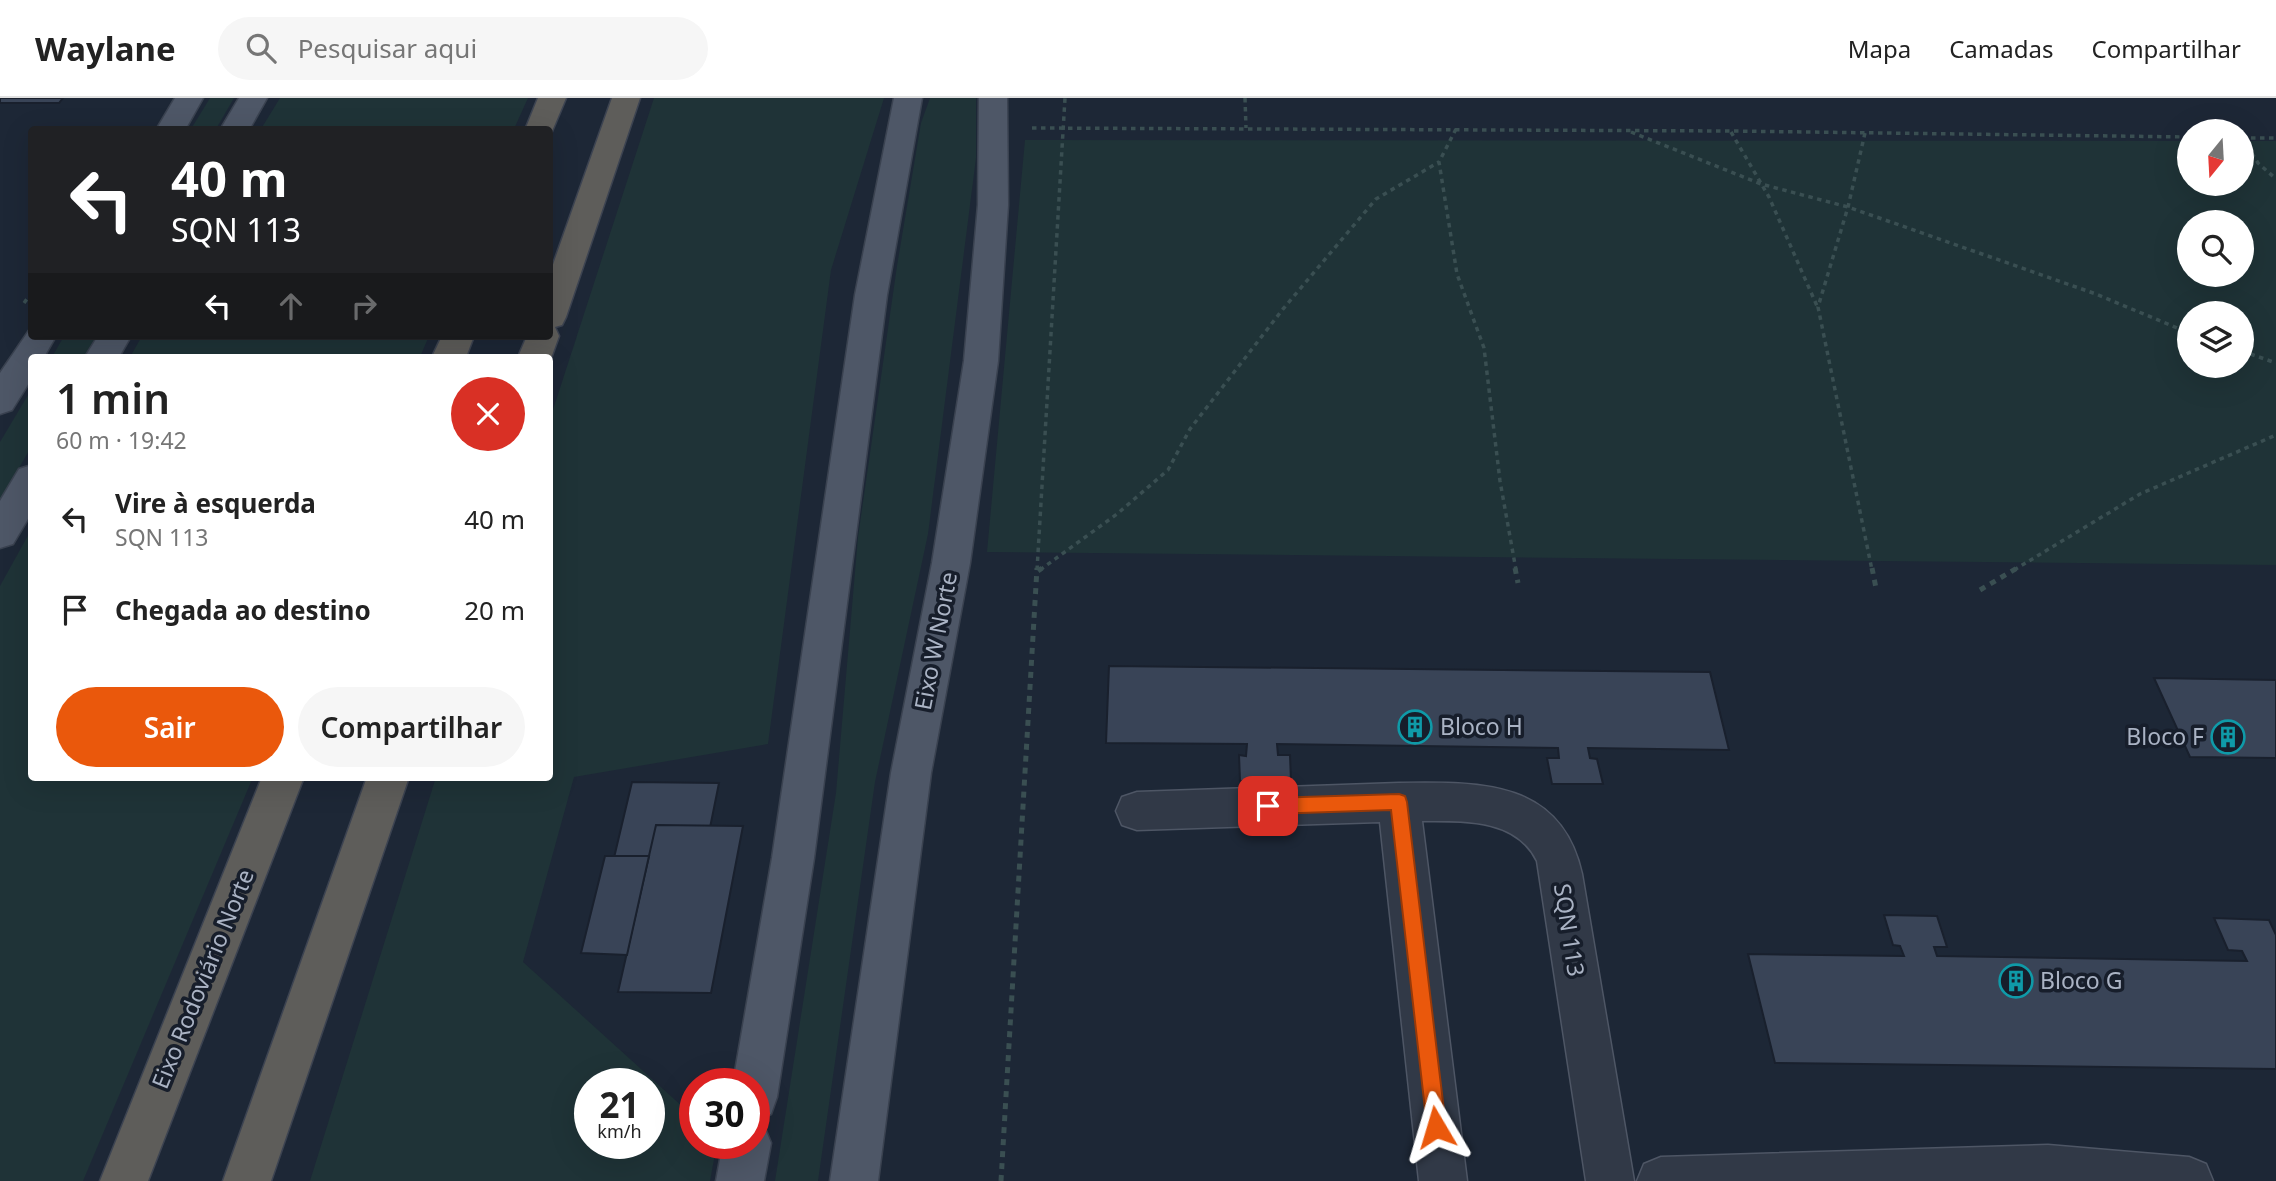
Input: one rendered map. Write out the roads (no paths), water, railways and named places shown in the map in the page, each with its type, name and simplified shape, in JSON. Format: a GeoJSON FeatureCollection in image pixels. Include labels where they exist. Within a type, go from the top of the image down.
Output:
{"type":"FeatureCollection","features":[{"type":"Feature","properties":{"kind":"highway"},"geometry":{"type":"LineString","coordinates":[[541,126],[552,98]]}},
{"type":"Feature","properties":{"kind":"highway"},"geometry":{"type":"LineString","coordinates":[[553,308],[626,98]]}},
{"type":"Feature","properties":{"kind":"highway","name":"Eixo Rodoviário Norte"},"geometry":{"type":"LineString","coordinates":[[124,1181],[281,781]]}},
{"type":"Feature","properties":{"kind":"highway"},"geometry":{"type":"LineString","coordinates":[[247,1181],[387,781]]}},
{"type":"Feature","properties":{"kind":"main road"},"geometry":{"type":"LineString","coordinates":[[172,126],[190,98]]}},
{"type":"Feature","properties":{"kind":"main road"},"geometry":{"type":"LineString","coordinates":[[236,126],[253,98]]}},
{"type":"Feature","properties":{"kind":"main road"},"geometry":{"type":"LineString","coordinates":[[759,1068],[793,858],[871,295],[908,98]]}},
{"type":"Feature","properties":{"kind":"main road","name":"Eixo W Norte"},"geometry":{"type":"LineString","coordinates":[[854,1181],[911,773],[951,563],[981,361],[993,205],[993,113]]}},
{"type":"Feature","properties":{"kind":"main road"},"geometry":{"type":"LineString","coordinates":[[0,401],[28,356]]}},
{"type":"Feature","properties":{"kind":"main road"},"geometry":{"type":"LineString","coordinates":[[0,533],[28,486]]}},
{"type":"Feature","properties":{"kind":"main road"},"geometry":{"type":"LineString","coordinates":[[740,1181],[744,1159]]}},
{"type":"Feature","properties":{"kind":"street"},"geometry":{"type":"LineString","coordinates":[[1399,802],[1443,1181]]}},
{"type":"Feature","properties":{"kind":"street","name":"SQN 113"},"geometry":{"type":"LineString","coordinates":[[1137,811],[1465,802],[1498,807],[1525,817],[1554,848],[1561,874],[1609,1181]]}},
{"type":"Feature","properties":{"kind":"street"},"geometry":{"type":"LineString","coordinates":[[1661,1181],[2048,1168],[2189,1181]]}},
{"type":"Feature","properties":{"kind":"place","name":"Bloco H"},"geometry":{"type":"Point","coordinates":[1415,727]}},
{"type":"Feature","properties":{"kind":"place","name":"Bloco F"},"geometry":{"type":"Point","coordinates":[2228,737]}},
{"type":"Feature","properties":{"kind":"place","name":"Bloco G"},"geometry":{"type":"Point","coordinates":[2016,981]}}]}
